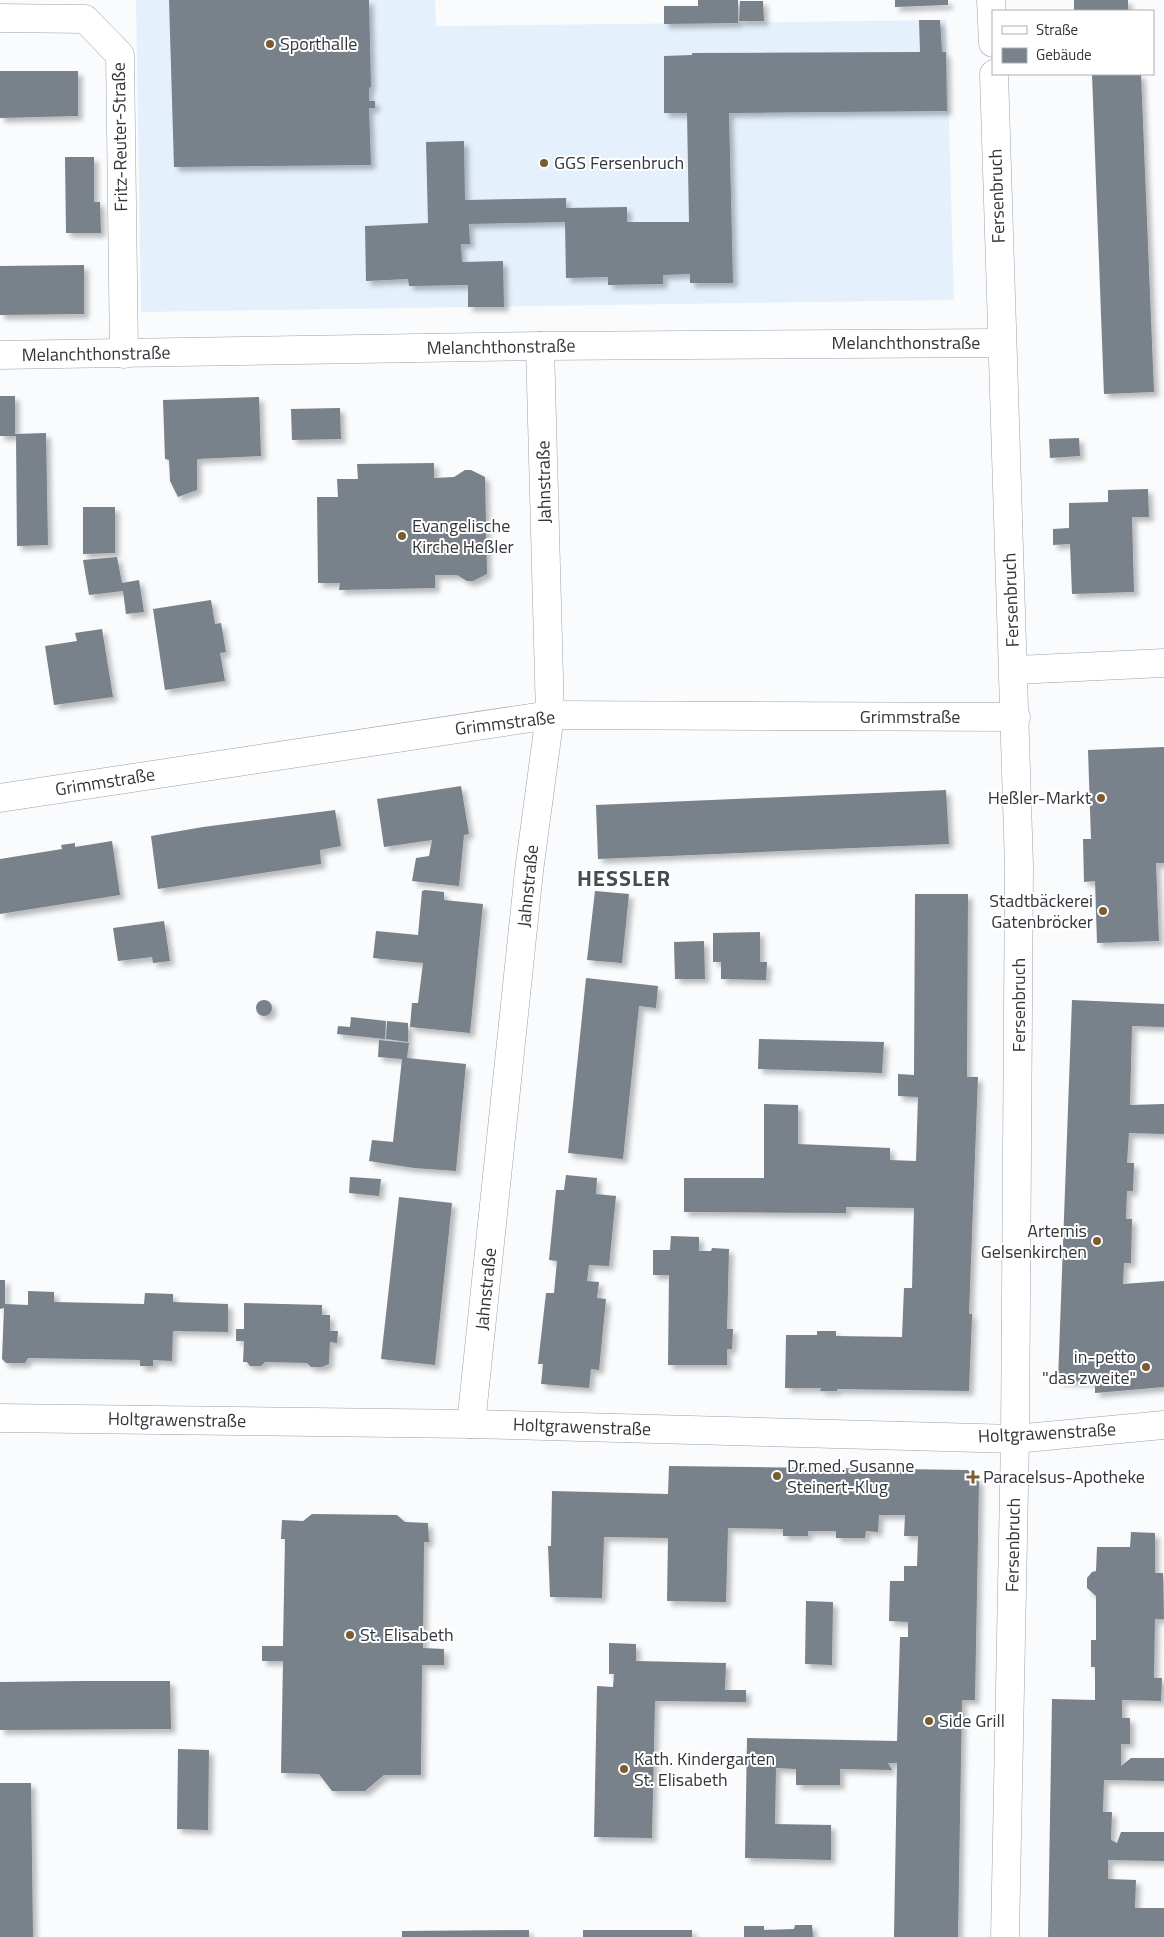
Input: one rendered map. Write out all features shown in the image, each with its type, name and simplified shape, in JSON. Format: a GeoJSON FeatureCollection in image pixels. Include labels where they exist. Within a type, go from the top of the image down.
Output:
{"type":"FeatureCollection","features":[{"type":"Feature","properties":{"kind":"street","name":"Fritz-Reuter-Straße"},"geometry":{"type":"LineString","coordinates":[[0,18],[85,19],[120,55],[124,354]]}},
{"type":"Feature","properties":{"kind":"street","name":"Fersenbruch"},"geometry":{"type":"LineString","coordinates":[[994,75],[1016,718],[1019,961],[1015,1439],[1005,1937]]}},
{"type":"Feature","properties":{"kind":"street","name":"Melanchthonstraße"},"geometry":{"type":"LineString","coordinates":[[0,355],[540,346],[1002,343]]}},
{"type":"Feature","properties":{"kind":"street","name":"Jahnstraße"},"geometry":{"type":"LineString","coordinates":[[472,1424],[529,871],[550,715],[540,346]]}},
{"type":"Feature","properties":{"kind":"street"},"geometry":{"type":"LineString","coordinates":[[1014,670],[1164,663]]}},
{"type":"Feature","properties":{"kind":"street","name":"Grimmstraße"},"geometry":{"type":"LineString","coordinates":[[0,798],[550,715],[1016,718]]}},
{"type":"Feature","properties":{"kind":"street","name":"Holtgrawenstraße"},"geometry":{"type":"LineString","coordinates":[[0,1418],[472,1424],[1015,1439],[1164,1425]]}},
{"type":"Feature","properties":{"kind":"shaded area","name":"GGS Fersenbruch"},"geometry":{"type":"Polygon","coordinates":[[[136,0],[435,0],[436,26],[946,20],[954,300],[141,312],[136,0]]]}},
{"type":"Feature","properties":{"kind":"building","name":"Sporthalle"},"geometry":{"type":"Polygon","coordinates":[[[169,0],[369,0],[371,87],[369,88],[369,101],[375,101],[375,108],[369,108],[371,165],[174,167],[169,0]]]}},
{"type":"Feature","properties":{"kind":"building"},"geometry":{"type":"Polygon","coordinates":[[[698,0],[738,0],[738,23],[664,24],[664,6],[698,6],[698,0]]]}},
{"type":"Feature","properties":{"kind":"building"},"geometry":{"type":"Polygon","coordinates":[[[895,0],[948,0],[948,5],[895,7],[895,0]]]}},
{"type":"Feature","properties":{"kind":"building"},"geometry":{"type":"Polygon","coordinates":[[[1074,0],[1128,0],[1128,10],[1074,10],[1074,0]]]}},
{"type":"Feature","properties":{"kind":"building"},"geometry":{"type":"Polygon","coordinates":[[[740,1],[763,1],[764,21],[739,21],[740,1]]]}},
{"type":"Feature","properties":{"kind":"building"},"geometry":{"type":"Polygon","coordinates":[[[919,20],[940,20],[942,52],[946,52],[947,111],[729,113],[733,283],[690,283],[690,274],[663,275],[663,284],[608,285],[608,277],[566,278],[565,222],[469,224],[470,244],[461,244],[462,262],[503,261],[504,307],[468,307],[468,285],[409,286],[408,279],[366,281],[365,226],[428,223],[426,142],[464,141],[465,200],[566,198],[566,208],[627,207],[627,222],[689,222],[687,113],[664,113],[664,56],[692,55],[692,53],[920,52],[919,20]]]}},
{"type":"Feature","properties":{"kind":"building"},"geometry":{"type":"Polygon","coordinates":[[[0,71],[78,71],[78,116],[0,118],[0,71]]]}},
{"type":"Feature","properties":{"kind":"building"},"geometry":{"type":"Polygon","coordinates":[[[1092,75],[1141,75],[1154,392],[1104,394],[1092,75]]]}},
{"type":"Feature","properties":{"kind":"building"},"geometry":{"type":"Polygon","coordinates":[[[65,157],[94,157],[94,202],[100,202],[101,233],[66,233],[65,157]]]}},
{"type":"Feature","properties":{"kind":"building"},"geometry":{"type":"Polygon","coordinates":[[[84,265],[84,314],[0,315],[0,266],[84,265]]]}},
{"type":"Feature","properties":{"kind":"building"},"geometry":{"type":"Polygon","coordinates":[[[0,396],[15,396],[15,434],[46,433],[48,545],[17,546],[16,436],[0,436],[0,396]]]}},
{"type":"Feature","properties":{"kind":"building"},"geometry":{"type":"Polygon","coordinates":[[[259,397],[261,456],[197,459],[197,490],[178,497],[170,481],[169,460],[165,459],[163,400],[259,397]]]}},
{"type":"Feature","properties":{"kind":"building"},"geometry":{"type":"Polygon","coordinates":[[[340,408],[341,439],[292,440],[291,409],[340,408]]]}},
{"type":"Feature","properties":{"kind":"building"},"geometry":{"type":"Polygon","coordinates":[[[1079,438],[1080,456],[1050,458],[1049,439],[1079,438]]]}},
{"type":"Feature","properties":{"kind":"building","name":"Evangelische Kirche Heßler"},"geometry":{"type":"Polygon","coordinates":[[[434,463],[434,478],[454,477],[465,470],[471,470],[485,477],[487,574],[473,581],[467,581],[457,575],[435,575],[435,588],[339,590],[340,583],[318,583],[317,497],[338,497],[337,479],[358,479],[357,464],[434,463]]]}},
{"type":"Feature","properties":{"kind":"building"},"geometry":{"type":"Polygon","coordinates":[[[1148,489],[1149,517],[1132,517],[1134,592],[1072,594],[1070,544],[1053,545],[1053,529],[1069,528],[1069,503],[1108,502],[1108,490],[1148,489]]]}},
{"type":"Feature","properties":{"kind":"building"},"geometry":{"type":"Polygon","coordinates":[[[83,507],[115,507],[115,553],[83,554],[83,507]]]}},
{"type":"Feature","properties":{"kind":"building"},"geometry":{"type":"Polygon","coordinates":[[[117,557],[122,583],[139,580],[144,612],[126,614],[123,591],[89,595],[83,560],[117,557]]]}},
{"type":"Feature","properties":{"kind":"building"},"geometry":{"type":"Polygon","coordinates":[[[211,600],[215,624],[221,623],[226,652],[220,653],[225,681],[165,690],[153,609],[211,600]]]}},
{"type":"Feature","properties":{"kind":"building"},"geometry":{"type":"Polygon","coordinates":[[[102,629],[113,697],[54,705],[45,646],[77,641],[75,633],[102,629]]]}},
{"type":"Feature","properties":{"kind":"building"},"geometry":{"type":"Polygon","coordinates":[[[1164,747],[1164,863],[1156,863],[1159,941],[1097,943],[1095,881],[1084,882],[1083,839],[1091,839],[1088,750],[1164,747]]]}},
{"type":"Feature","properties":{"kind":"building"},"geometry":{"type":"Polygon","coordinates":[[[461,786],[469,834],[464,835],[459,886],[412,881],[416,858],[429,856],[432,840],[384,847],[377,799],[461,786]]]}},
{"type":"Feature","properties":{"kind":"building"},"geometry":{"type":"Polygon","coordinates":[[[946,790],[949,844],[598,859],[596,805],[946,790]]]}},
{"type":"Feature","properties":{"kind":"building"},"geometry":{"type":"Polygon","coordinates":[[[335,810],[341,846],[320,850],[321,864],[158,889],[151,836],[203,827],[335,810]]]}},
{"type":"Feature","properties":{"kind":"building"},"geometry":{"type":"Polygon","coordinates":[[[112,841],[120,895],[0,914],[0,859],[62,849],[61,845],[75,843],[75,847],[112,841]]]}},
{"type":"Feature","properties":{"kind":"building"},"geometry":{"type":"Polygon","coordinates":[[[422,891],[444,892],[444,900],[483,904],[470,1033],[410,1027],[412,1003],[418,1003],[423,963],[373,958],[376,931],[418,935],[422,891]]]}},
{"type":"Feature","properties":{"kind":"building"},"geometry":{"type":"Polygon","coordinates":[[[595,891],[629,894],[622,963],[587,960],[595,891]]]}},
{"type":"Feature","properties":{"kind":"building"},"geometry":{"type":"Polygon","coordinates":[[[915,894],[968,894],[967,1077],[978,1077],[969,1314],[972,1314],[972,1316],[969,1391],[837,1389],[837,1391],[820,1391],[821,1388],[785,1388],[786,1335],[817,1335],[817,1331],[836,1331],[836,1336],[902,1337],[904,1288],[912,1288],[914,1208],[846,1207],[846,1213],[684,1212],[684,1178],[764,1178],[764,1104],[798,1105],[798,1144],[890,1148],[890,1160],[916,1161],[918,1097],[898,1096],[898,1074],[914,1075],[915,894]]]}},
{"type":"Feature","properties":{"kind":"building"},"geometry":{"type":"Polygon","coordinates":[[[164,921],[170,961],[153,963],[152,957],[118,961],[113,928],[164,921]]]}},
{"type":"Feature","properties":{"kind":"building"},"geometry":{"type":"Polygon","coordinates":[[[760,932],[760,962],[767,962],[766,980],[721,979],[721,962],[713,962],[713,933],[760,932]]]}},
{"type":"Feature","properties":{"kind":"building"},"geometry":{"type":"Polygon","coordinates":[[[704,941],[705,979],[675,979],[674,942],[704,941]]]}},
{"type":"Feature","properties":{"kind":"building"},"geometry":{"type":"Polygon","coordinates":[[[586,978],[658,986],[656,1008],[639,1006],[623,1159],[568,1153],[586,978]]]}},
{"type":"Feature","properties":{"kind":"building"},"geometry":{"type":"Polygon","coordinates":[[[264,1000],[270,1002],[272,1008],[270,1014],[264,1016],[258,1014],[256,1008],[258,1002],[264,1000]]]}},
{"type":"Feature","properties":{"kind":"building"},"geometry":{"type":"Polygon","coordinates":[[[1072,1000],[1164,1004],[1164,1027],[1132,1026],[1130,1105],[1164,1104],[1164,1134],[1129,1133],[1127,1163],[1134,1163],[1133,1191],[1127,1191],[1126,1219],[1132,1219],[1131,1263],[1124,1263],[1123,1284],[1164,1281],[1164,1387],[1095,1393],[1095,1382],[1058,1381],[1072,1000]]]}},
{"type":"Feature","properties":{"kind":"building"},"geometry":{"type":"Polygon","coordinates":[[[351,1017],[386,1021],[385,1039],[337,1034],[338,1026],[350,1027],[351,1017]]]}},
{"type":"Feature","properties":{"kind":"building"},"geometry":{"type":"Polygon","coordinates":[[[387,1021],[408,1023],[408,1042],[386,1039],[387,1021]]]}},
{"type":"Feature","properties":{"kind":"building"},"geometry":{"type":"Polygon","coordinates":[[[759,1039],[884,1042],[882,1073],[758,1069],[759,1039]]]}},
{"type":"Feature","properties":{"kind":"building"},"geometry":{"type":"Polygon","coordinates":[[[379,1040],[409,1043],[407,1058],[466,1064],[456,1171],[414,1168],[369,1161],[372,1140],[393,1142],[402,1059],[378,1057],[379,1040]]]}},
{"type":"Feature","properties":{"kind":"building"},"geometry":{"type":"Polygon","coordinates":[[[566,1175],[597,1178],[596,1194],[616,1196],[609,1266],[589,1265],[587,1281],[599,1282],[597,1298],[606,1299],[599,1370],[591,1369],[589,1388],[541,1384],[543,1364],[538,1364],[546,1293],[554,1293],[557,1261],[549,1260],[556,1190],[564,1190],[566,1175]]]}},
{"type":"Feature","properties":{"kind":"building"},"geometry":{"type":"Polygon","coordinates":[[[350,1177],[381,1179],[379,1196],[349,1193],[350,1177]]]}},
{"type":"Feature","properties":{"kind":"building"},"geometry":{"type":"Polygon","coordinates":[[[399,1197],[452,1203],[435,1365],[381,1359],[399,1197]]]}},
{"type":"Feature","properties":{"kind":"building"},"geometry":{"type":"Polygon","coordinates":[[[671,1236],[699,1237],[699,1251],[711,1251],[712,1248],[729,1249],[727,1329],[733,1329],[732,1349],[727,1349],[727,1365],[668,1365],[669,1275],[653,1275],[653,1250],[670,1250],[671,1236]]]}},
{"type":"Feature","properties":{"kind":"building"},"geometry":{"type":"Polygon","coordinates":[[[0,1280],[5,1280],[5,1304],[28,1305],[28,1291],[54,1292],[54,1302],[144,1304],[145,1293],[173,1294],[173,1302],[228,1304],[228,1332],[173,1331],[172,1361],[153,1360],[153,1366],[140,1366],[140,1360],[28,1358],[25,1363],[6,1363],[2,1359],[4,1308],[0,1309],[0,1280]]]}},
{"type":"Feature","properties":{"kind":"building"},"geometry":{"type":"Polygon","coordinates":[[[244,1303],[322,1305],[322,1315],[330,1315],[330,1331],[338,1331],[337,1343],[330,1342],[329,1364],[322,1367],[311,1367],[307,1363],[265,1362],[261,1366],[250,1366],[247,1362],[243,1362],[244,1341],[236,1341],[236,1329],[244,1329],[244,1303]]]}},
{"type":"Feature","properties":{"kind":"building"},"geometry":{"type":"Polygon","coordinates":[[[669,1466],[968,1470],[979,1482],[975,1700],[962,1700],[958,1937],[894,1937],[897,1763],[888,1763],[892,1770],[840,1769],[840,1785],[796,1785],[796,1769],[776,1768],[775,1824],[831,1825],[831,1860],[745,1858],[747,1738],[897,1741],[900,1637],[908,1637],[908,1622],[889,1621],[890,1581],[904,1581],[904,1566],[917,1566],[918,1536],[904,1536],[905,1515],[879,1515],[878,1532],[866,1531],[865,1538],[836,1538],[836,1531],[808,1531],[808,1536],[783,1536],[783,1529],[728,1528],[726,1602],[667,1601],[668,1538],[604,1537],[602,1598],[550,1597],[548,1546],[551,1546],[552,1491],[668,1494],[669,1466]]]}},
{"type":"Feature","properties":{"kind":"building"},"geometry":{"type":"Polygon","coordinates":[[[312,1514],[397,1515],[405,1522],[428,1523],[429,1542],[424,1542],[423,1648],[444,1649],[444,1665],[422,1665],[421,1775],[384,1775],[365,1791],[332,1791],[319,1774],[281,1773],[283,1661],[262,1661],[262,1646],[283,1646],[285,1539],[281,1539],[282,1520],[303,1521],[312,1514]]]}},
{"type":"Feature","properties":{"kind":"building"},"geometry":{"type":"Polygon","coordinates":[[[1131,1532],[1155,1533],[1155,1573],[1163,1573],[1164,1619],[1155,1619],[1154,1678],[1162,1678],[1161,1701],[1122,1700],[1122,1718],[1130,1718],[1130,1744],[1121,1744],[1121,1766],[1131,1758],[1164,1758],[1164,1781],[1104,1780],[1103,1812],[1112,1812],[1111,1840],[1117,1843],[1121,1832],[1164,1832],[1164,1861],[1108,1860],[1108,1879],[1136,1880],[1135,1908],[1164,1908],[1164,1937],[1048,1937],[1052,1699],[1095,1700],[1095,1667],[1091,1667],[1091,1640],[1096,1640],[1096,1596],[1087,1588],[1087,1578],[1092,1572],[1096,1571],[1097,1547],[1130,1547],[1131,1532]]]}},
{"type":"Feature","properties":{"kind":"building"},"geometry":{"type":"Polygon","coordinates":[[[806,1601],[833,1602],[832,1665],[805,1664],[806,1601]]]}},
{"type":"Feature","properties":{"kind":"building","name":"Kath. Kindergarten St. Elisabeth"},"geometry":{"type":"Polygon","coordinates":[[[609,1643],[636,1644],[636,1661],[726,1663],[725,1690],[746,1690],[746,1702],[655,1701],[652,1838],[594,1837],[597,1686],[613,1687],[614,1674],[609,1674],[609,1643]]]}},
{"type":"Feature","properties":{"kind":"building"},"geometry":{"type":"Polygon","coordinates":[[[170,1681],[171,1729],[0,1730],[0,1682],[170,1681]]]}},
{"type":"Feature","properties":{"kind":"building"},"geometry":{"type":"Polygon","coordinates":[[[178,1749],[209,1750],[208,1830],[177,1829],[178,1749]]]}},
{"type":"Feature","properties":{"kind":"building"},"geometry":{"type":"Polygon","coordinates":[[[0,1783],[31,1783],[33,1937],[0,1937],[0,1783]]]}},
{"type":"Feature","properties":{"kind":"building"},"geometry":{"type":"Polygon","coordinates":[[[795,1925],[812,1925],[813,1937],[744,1937],[744,1926],[764,1926],[764,1930],[794,1929],[795,1925]]]}},
{"type":"Feature","properties":{"kind":"building"},"geometry":{"type":"Polygon","coordinates":[[[529,1930],[529,1937],[402,1937],[402,1931],[529,1930]]]}},
{"type":"Feature","properties":{"kind":"building"},"geometry":{"type":"Polygon","coordinates":[[[583,1930],[692,1930],[692,1937],[583,1937],[583,1930]]]}},
{"type":"Feature","properties":{"kind":"place","name":"Sporthalle"},"geometry":{"type":"Point","coordinates":[270,44]}},
{"type":"Feature","properties":{"kind":"place","name":"GGS Fersenbruch"},"geometry":{"type":"Point","coordinates":[544,163]}},
{"type":"Feature","properties":{"kind":"place","name":"Evangelische Kirche Heßler"},"geometry":{"type":"Point","coordinates":[402,536]}},
{"type":"Feature","properties":{"kind":"place","name":"Heßler-Markt"},"geometry":{"type":"Point","coordinates":[1101,798]}},
{"type":"Feature","properties":{"kind":"place","name":"Stadtbäckerei Gatenbröcker"},"geometry":{"type":"Point","coordinates":[1103,911]}},
{"type":"Feature","properties":{"kind":"place","name":"Artemis Gelsenkirchen"},"geometry":{"type":"Point","coordinates":[1097,1241]}},
{"type":"Feature","properties":{"kind":"place","name":"in-petto \"das zweite\""},"geometry":{"type":"Point","coordinates":[1146,1367]}},
{"type":"Feature","properties":{"kind":"place","name":"Dr.med. Susanne Steinert-Klug"},"geometry":{"type":"Point","coordinates":[777,1476]}},
{"type":"Feature","properties":{"kind":"place","name":"Paracelsus-Apotheke"},"geometry":{"type":"Point","coordinates":[973,1477]}},
{"type":"Feature","properties":{"kind":"place","name":"St. Elisabeth"},"geometry":{"type":"Point","coordinates":[350,1635]}},
{"type":"Feature","properties":{"kind":"place","name":"Side Grill"},"geometry":{"type":"Point","coordinates":[929,1721]}},
{"type":"Feature","properties":{"kind":"place","name":"Kath. Kindergarten St. Elisabeth"},"geometry":{"type":"Point","coordinates":[624,1769]}},
{"type":"Feature","properties":{"kind":"district","name":"HESSLER"},"geometry":{"type":"Point","coordinates":[624,878]}}]}
